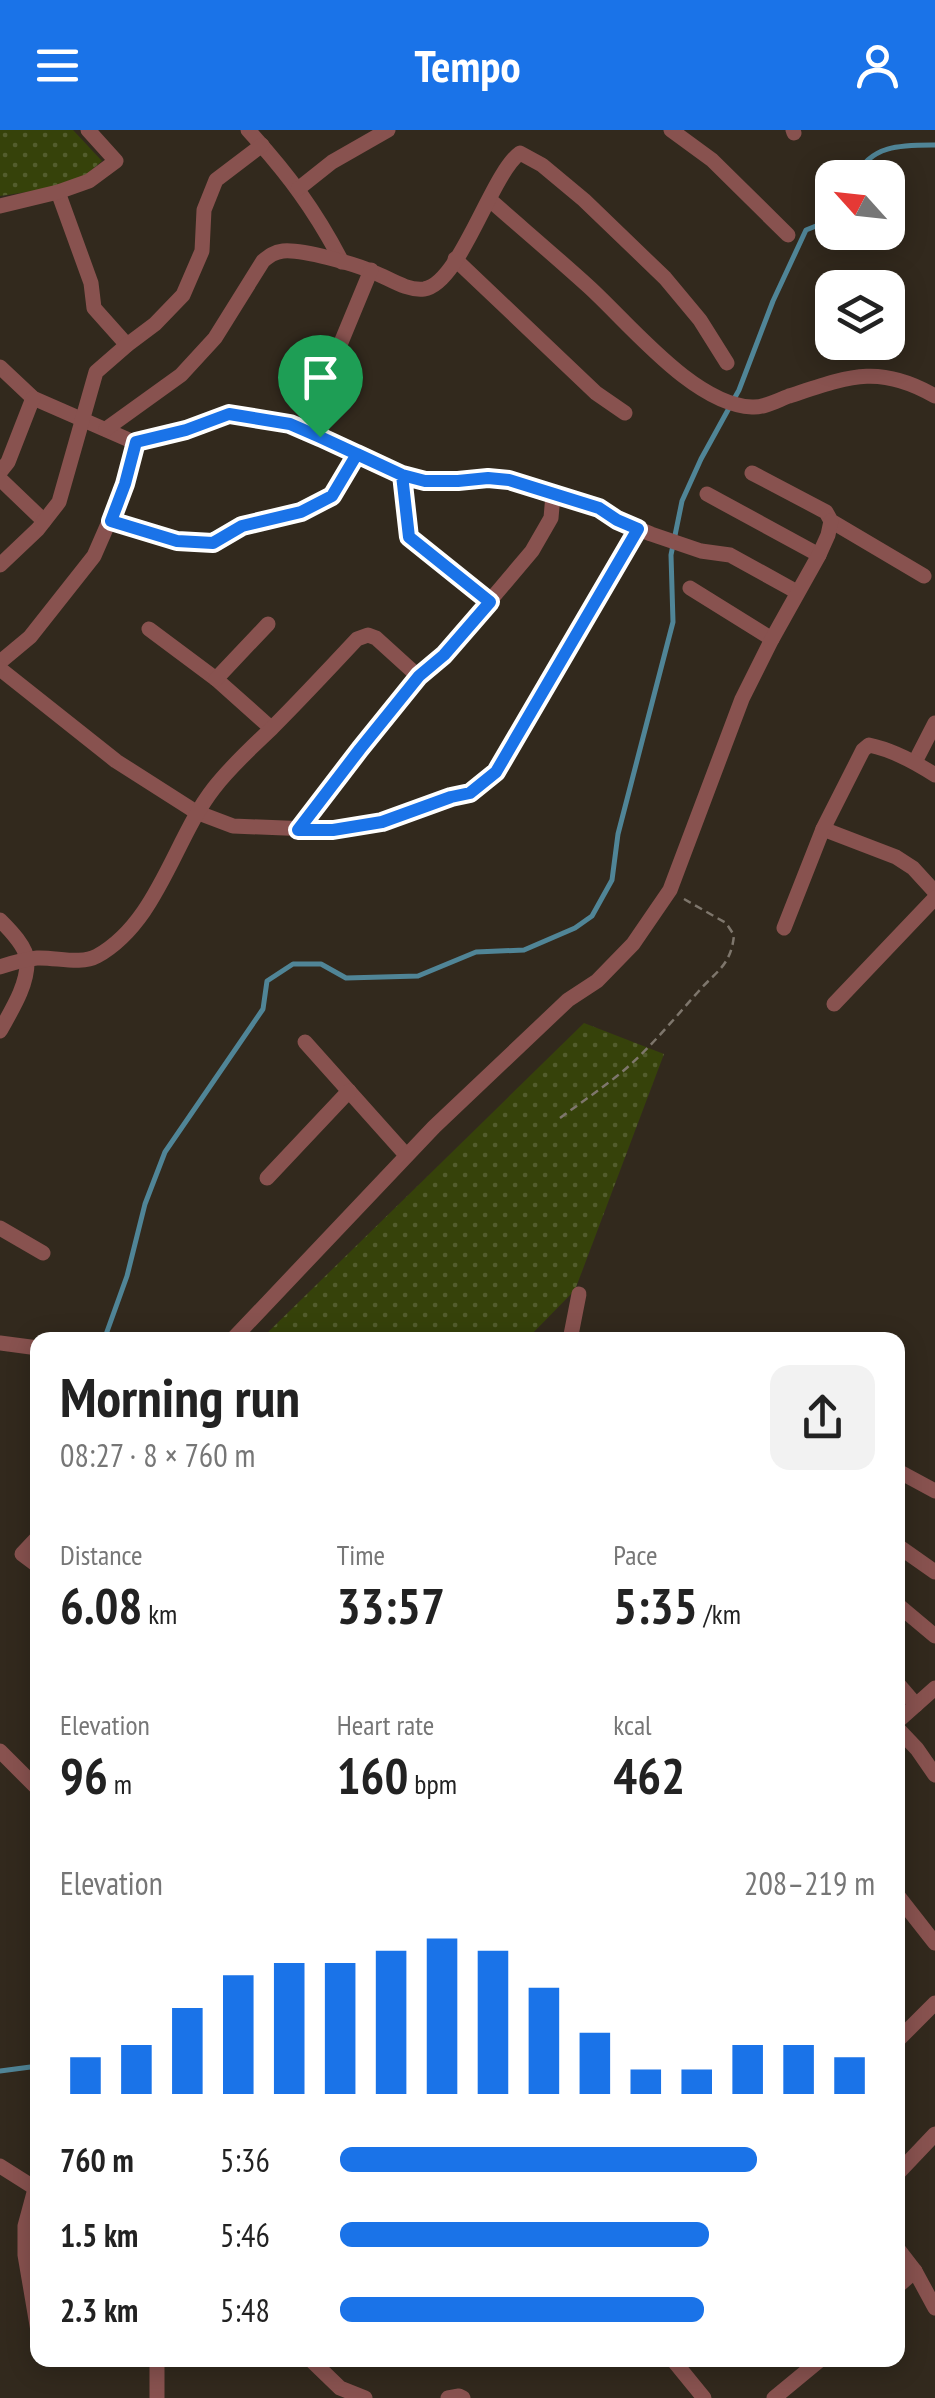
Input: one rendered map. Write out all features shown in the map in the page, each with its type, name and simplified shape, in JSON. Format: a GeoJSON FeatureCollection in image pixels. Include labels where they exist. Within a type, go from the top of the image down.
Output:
{"type":"FeatureCollection","features":[{"type":"Feature","properties":{"kind":"street"},"geometry":{"type":"LineString","coordinates":[[0,206],[89,180],[116,161],[88,130]]}},
{"type":"Feature","properties":{"kind":"street"},"geometry":{"type":"LineString","coordinates":[[248,130],[298,189],[342,262]]}},
{"type":"Feature","properties":{"kind":"street"},"geometry":{"type":"LineString","coordinates":[[298,189],[332,162],[388,130]]}},
{"type":"Feature","properties":{"kind":"street"},"geometry":{"type":"LineString","coordinates":[[671,130],[712,160],[788,235]]}},
{"type":"Feature","properties":{"kind":"street"},"geometry":{"type":"LineString","coordinates":[[0,565],[59,502],[96,372],[156,324],[183,296],[202,251],[204,210],[216,180],[262,145]]}},
{"type":"Feature","properties":{"kind":"street"},"geometry":{"type":"LineString","coordinates":[[106,429],[181,376],[216,338],[263,261],[272,254],[290,251],[342,262],[411,288],[439,284],[520,153],[584,200],[665,278],[700,320],[727,363]]}},
{"type":"Feature","properties":{"kind":"street"},"geometry":{"type":"LineString","coordinates":[[58,192],[91,282],[94,308],[127,345]]}},
{"type":"Feature","properties":{"kind":"street"},"geometry":{"type":"LineString","coordinates":[[490,200],[590,288],[654,352],[710,394],[755,408],[858,375],[880,374],[916,385],[935,396]]}},
{"type":"Feature","properties":{"kind":"street"},"geometry":{"type":"LineString","coordinates":[[456,258],[596,393],[625,413]]}},
{"type":"Feature","properties":{"kind":"street"},"geometry":{"type":"LineString","coordinates":[[320,437],[335,357],[371,270]]}},
{"type":"Feature","properties":{"kind":"street"},"geometry":{"type":"LineString","coordinates":[[0,368],[33,398],[136,442],[229,414],[290,424],[402,475],[425,481],[498,479],[599,508],[645,531],[701,551],[730,555],[797,592]]}},
{"type":"Feature","properties":{"kind":"street"},"geometry":{"type":"LineString","coordinates":[[0,472],[8,462],[33,398]]}},
{"type":"Feature","properties":{"kind":"street"},"geometry":{"type":"LineString","coordinates":[[136,442],[125,484],[94,556],[30,637],[0,665],[116,761],[196,812],[233,826],[333,830],[382,822],[470,793],[496,772],[645,531]]}},
{"type":"Feature","properties":{"kind":"street"},"geometry":{"type":"LineString","coordinates":[[111,521],[177,541],[213,543],[242,526],[301,512],[332,496],[357,454]]}},
{"type":"Feature","properties":{"kind":"street"},"geometry":{"type":"LineString","coordinates":[[752,473],[826,512],[832,522],[924,576]]}},
{"type":"Feature","properties":{"kind":"street"},"geometry":{"type":"LineString","coordinates":[[402,475],[409,537],[490,602]]}},
{"type":"Feature","properties":{"kind":"street"},"geometry":{"type":"LineString","coordinates":[[0,480],[44,520]]}},
{"type":"Feature","properties":{"kind":"street"},"geometry":{"type":"LineString","coordinates":[[707,494],[819,555]]}},
{"type":"Feature","properties":{"kind":"street"},"geometry":{"type":"LineString","coordinates":[[298,830],[419,676],[444,655],[532,552],[551,518],[552,496]]}},
{"type":"Feature","properties":{"kind":"street"},"geometry":{"type":"LineString","coordinates":[[240,1332],[434,1126],[568,1000],[598,981],[633,944],[670,890],[742,699],[819,555],[832,522]]}},
{"type":"Feature","properties":{"kind":"street"},"geometry":{"type":"LineString","coordinates":[[690,588],[772,639]]}},
{"type":"Feature","properties":{"kind":"street"},"geometry":{"type":"LineString","coordinates":[[216,680],[268,624]]}},
{"type":"Feature","properties":{"kind":"street"},"geometry":{"type":"LineString","coordinates":[[149,629],[272,728]]}},
{"type":"Feature","properties":{"kind":"street"},"geometry":{"type":"LineString","coordinates":[[0,967],[28,959],[86,960],[112,945],[153,897],[196,812],[235,763],[357,639],[368,635],[419,676]]}},
{"type":"Feature","properties":{"kind":"street"},"geometry":{"type":"LineString","coordinates":[[915,762],[935,723]]}},
{"type":"Feature","properties":{"kind":"street"},"geometry":{"type":"LineString","coordinates":[[784,928],[823,828],[863,750],[869,745],[879,747],[935,775]]}},
{"type":"Feature","properties":{"kind":"street"},"geometry":{"type":"LineString","coordinates":[[823,828],[896,857],[914,868],[935,895],[834,1004]]}},
{"type":"Feature","properties":{"kind":"street"},"geometry":{"type":"LineString","coordinates":[[0,920],[28,959],[22,988],[0,1031]]}},
{"type":"Feature","properties":{"kind":"street"},"geometry":{"type":"LineString","coordinates":[[305,1042],[406,1155]]}},
{"type":"Feature","properties":{"kind":"street"},"geometry":{"type":"LineString","coordinates":[[267,1178],[349,1091]]}},
{"type":"Feature","properties":{"kind":"street"},"geometry":{"type":"LineString","coordinates":[[0,1228],[43,1253]]}},
{"type":"Feature","properties":{"kind":"street"},"geometry":{"type":"LineString","coordinates":[[572,1332],[579,1294]]}},
{"type":"Feature","properties":{"kind":"street"},"geometry":{"type":"LineString","coordinates":[[0,1343],[30,1347]]}},
{"type":"Feature","properties":{"kind":"street"},"geometry":{"type":"LineString","coordinates":[[905,1475],[935,1491]]}},
{"type":"Feature","properties":{"kind":"street"},"geometry":{"type":"LineString","coordinates":[[905,1551],[935,1572]]}},
{"type":"Feature","properties":{"kind":"street"},"geometry":{"type":"LineString","coordinates":[[905,1611],[935,1636]]}},
{"type":"Feature","properties":{"kind":"street"},"geometry":{"type":"LineString","coordinates":[[905,1715],[935,1688]]}},
{"type":"Feature","properties":{"kind":"street"},"geometry":{"type":"LineString","coordinates":[[905,1692],[916,1705]]}},
{"type":"Feature","properties":{"kind":"street"},"geometry":{"type":"LineString","coordinates":[[905,1736],[935,1776]]}},
{"type":"Feature","properties":{"kind":"street"},"geometry":{"type":"LineString","coordinates":[[0,1751],[30,1781]]}},
{"type":"Feature","properties":{"kind":"street"},"geometry":{"type":"LineString","coordinates":[[905,1905],[935,1943]]}},
{"type":"Feature","properties":{"kind":"street"},"geometry":{"type":"LineString","coordinates":[[905,2033],[935,2003]]}},
{"type":"Feature","properties":{"kind":"street"},"geometry":{"type":"LineString","coordinates":[[905,2166],[935,2134]]}},
{"type":"Feature","properties":{"kind":"street"},"geometry":{"type":"LineString","coordinates":[[0,2166],[30,2185]]}},
{"type":"Feature","properties":{"kind":"street"},"geometry":{"type":"LineString","coordinates":[[30,2209],[25,2226],[30,2280]]}},
{"type":"Feature","properties":{"kind":"street"},"geometry":{"type":"LineString","coordinates":[[905,2257],[935,2308]]}},
{"type":"Feature","properties":{"kind":"street"},"geometry":{"type":"LineString","coordinates":[[905,2280],[915,2271]]}},
{"type":"Feature","properties":{"kind":"street"},"geometry":{"type":"LineString","coordinates":[[156,2398],[157,2367]]}},
{"type":"Feature","properties":{"kind":"street"},"geometry":{"type":"LineString","coordinates":[[319,2367],[340,2388],[365,2398]]}},
{"type":"Feature","properties":{"kind":"street"},"geometry":{"type":"LineString","coordinates":[[679,2367],[704,2398]]}},
{"type":"Feature","properties":{"kind":"street"},"geometry":{"type":"LineString","coordinates":[[774,2398],[812,2367]]}},
{"type":"Feature","properties":{"kind":"street"},"geometry":{"type":"LineString","coordinates":[[324,2398],[340,2388]]}},
{"type":"Feature","properties":{"kind":"street"},"geometry":{"type":"LineString","coordinates":[[448,2398],[463,2398]]}},
{"type":"Feature","properties":{"kind":"path"},"geometry":{"type":"LineString","coordinates":[[560,1118],[619,1074],[669,1026],[732,952],[734,935],[726,923],[670,890]]}},
{"type":"Feature","properties":{"kind":"green space"},"geometry":{"type":"Polygon","coordinates":[[[0,130],[73,130],[102,161],[74,185],[0,196],[0,130]]]}},
{"type":"Feature","properties":{"kind":"green space"},"geometry":{"type":"Polygon","coordinates":[[[584,1023],[664,1054],[575,1290],[534,1332],[268,1332],[584,1023]]]}},
{"type":"Feature","properties":{"kind":"waterway"},"geometry":{"type":"LineString","coordinates":[[867,160],[900,146],[935,145]]}},
{"type":"Feature","properties":{"kind":"waterway"},"geometry":{"type":"LineString","coordinates":[[107,1332],[127,1276],[145,1204],[165,1152],[263,1009],[267,981],[293,964],[321,964],[346,978],[418,976],[476,952],[524,950],[575,928],[592,916],[612,880],[618,834],[673,622],[671,555],[682,501],[739,390],[773,301],[806,230],[815,226]]}},
{"type":"Feature","properties":{"kind":"waterway"},"geometry":{"type":"LineString","coordinates":[[0,2071],[30,2067]]}},
{"type":"Feature","properties":{"kind":"route"},"geometry":{"type":"LineString","coordinates":[[320,437],[290,424],[229,414],[136,442],[111,521],[177,541],[213,543],[242,526],[301,512],[332,496],[357,454],[425,481],[509,480],[599,508],[638,529],[496,772],[470,793],[408,815],[357,828],[298,830],[419,676],[444,655],[490,602],[409,537],[402,475],[357,454],[320,437]]}}]}
